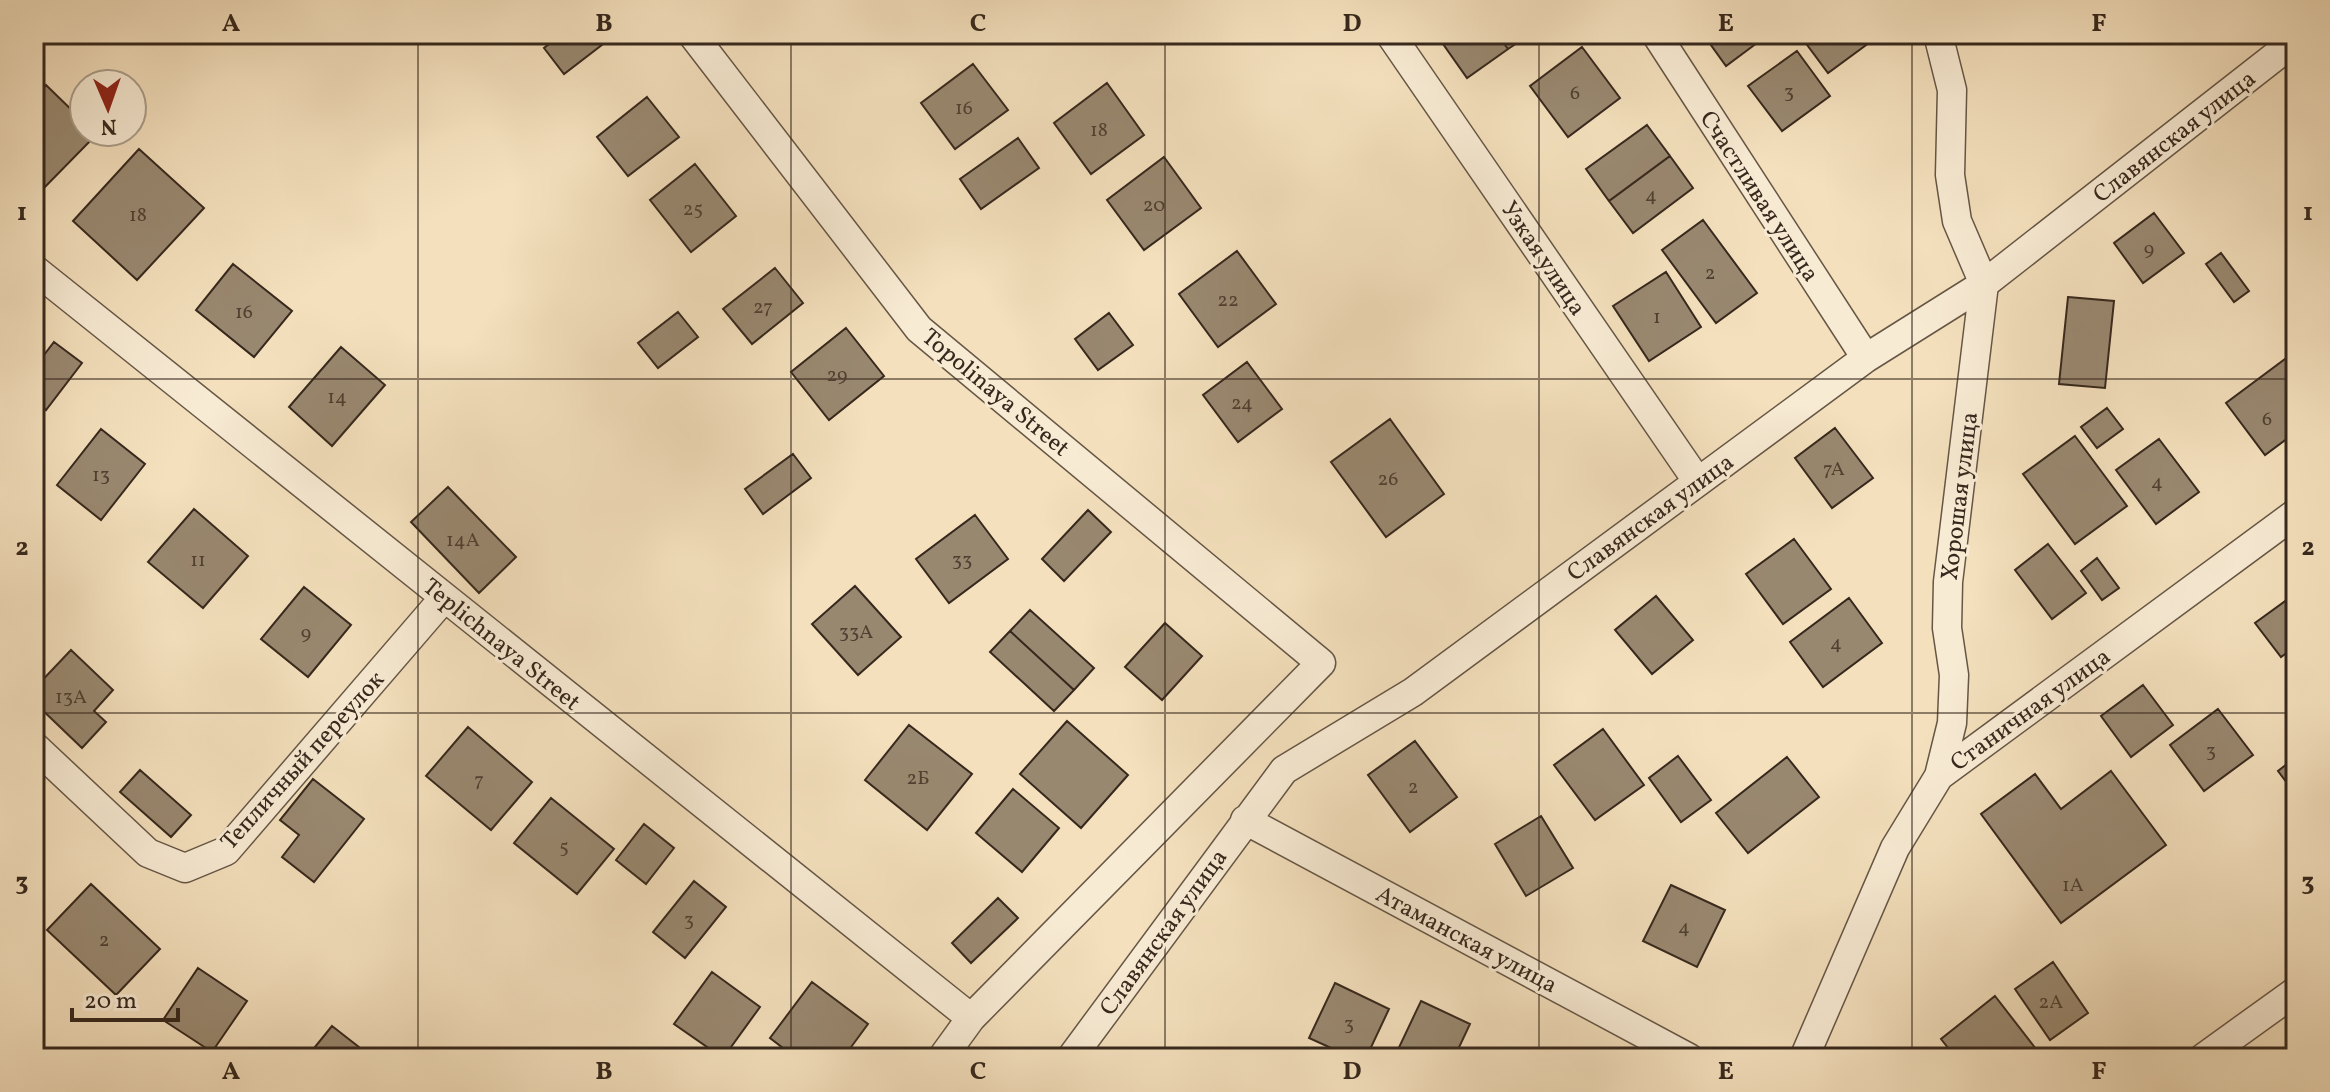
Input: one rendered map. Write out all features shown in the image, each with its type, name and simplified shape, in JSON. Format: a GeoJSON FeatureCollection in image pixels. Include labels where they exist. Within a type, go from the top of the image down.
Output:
{"type":"FeatureCollection","features":[{"type":"Feature","properties":{"kind":"street","name":"Topolinaya Street"},"geometry":{"type":"LineString","coordinates":[[692,34],[919,329],[1321,663],[971,1018]]}},
{"type":"Feature","properties":{"kind":"street","name":"Узкая улица"},"geometry":{"type":"LineString","coordinates":[[1390,34],[1698,482]]}},
{"type":"Feature","properties":{"kind":"street","name":"Счастливая улица"},"geometry":{"type":"LineString","coordinates":[[1656,34],[1866,358]]}},
{"type":"Feature","properties":{"kind":"street"},"geometry":{"type":"LineString","coordinates":[[1938,34],[1952,90],[1950,175],[1957,221],[1984,284]]}},
{"type":"Feature","properties":{"kind":"street","name":"Славянская улица"},"geometry":{"type":"LineString","coordinates":[[1071,1058],[1284,770],[1413,692],[1866,358],[1984,284],[2296,40]]}},
{"type":"Feature","properties":{"kind":"street","name":"Teplichnaya Street"},"geometry":{"type":"LineString","coordinates":[[34,269],[971,1018]]}},
{"type":"Feature","properties":{"kind":"street","name":"Хорошая улица"},"geometry":{"type":"LineString","coordinates":[[1939,776],[1952,723],[1954,675],[1947,628],[1948,582],[1984,284]]}},
{"type":"Feature","properties":{"kind":"street","name":"Станичная улица"},"geometry":{"type":"LineString","coordinates":[[1804,1058],[1895,848],[1939,776],[2296,513]]}},
{"type":"Feature","properties":{"kind":"street","name":"Тепличный переулок"},"geometry":{"type":"LineString","coordinates":[[34,746],[148,853],[185,868],[226,851],[444,598]]}},
{"type":"Feature","properties":{"kind":"street","name":"Атаманская улица"},"geometry":{"type":"LineString","coordinates":[[1245,820],[1689,1058]]}},
{"type":"Feature","properties":{"kind":"street"},"geometry":{"type":"LineString","coordinates":[[2203,1058],[2296,991]]}},
{"type":"Feature","properties":{"kind":"street"},"geometry":{"type":"LineString","coordinates":[[942,1058],[971,1018]]}},
{"type":"Feature","properties":{"kind":"building"},"geometry":{"type":"Polygon","coordinates":[[[562,34],[602,34],[607,41],[564,74],[544,48],[562,34]]]}},
{"type":"Feature","properties":{"kind":"building"},"geometry":{"type":"Polygon","coordinates":[[[1436,34],[1497,34],[1508,49],[1467,78],[1436,34]]]}},
{"type":"Feature","properties":{"kind":"building"},"geometry":{"type":"Polygon","coordinates":[[[1497,34],[1531,34],[1508,49],[1497,34]]]}},
{"type":"Feature","properties":{"kind":"building"},"geometry":{"type":"Polygon","coordinates":[[[1703,34],[1769,34],[1726,66],[1703,34]]]}},
{"type":"Feature","properties":{"kind":"building"},"geometry":{"type":"Polygon","coordinates":[[[1799,34],[1875,34],[1877,37],[1828,73],[1799,34]]]}},
{"type":"Feature","properties":{"kind":"building"},"geometry":{"type":"Polygon","coordinates":[[[1582,47],[1620,98],[1568,137],[1530,86],[1582,47]]]}},
{"type":"Feature","properties":{"kind":"building"},"geometry":{"type":"Polygon","coordinates":[[[1797,51],[1830,96],[1782,131],[1748,86],[1797,51]]]}},
{"type":"Feature","properties":{"kind":"building"},"geometry":{"type":"Polygon","coordinates":[[[973,64],[1008,110],[955,149],[921,103],[973,64]]]}},
{"type":"Feature","properties":{"kind":"building"},"geometry":{"type":"Polygon","coordinates":[[[1107,83],[1144,135],[1091,174],[1054,123],[1107,83]]]}},
{"type":"Feature","properties":{"kind":"building"},"geometry":{"type":"Polygon","coordinates":[[[46,85],[68,106],[68,148],[83,148],[38,194],[34,190],[34,98],[46,85]]]}},
{"type":"Feature","properties":{"kind":"building"},"geometry":{"type":"Polygon","coordinates":[[[647,97],[679,137],[628,176],[597,137],[647,97]]]}},
{"type":"Feature","properties":{"kind":"building"},"geometry":{"type":"Polygon","coordinates":[[[1647,125],[1670,156],[1609,201],[1586,169],[1647,125]]]}},
{"type":"Feature","properties":{"kind":"building"},"geometry":{"type":"Polygon","coordinates":[[[1018,138],[1039,168],[981,209],[960,179],[1018,138]]]}},
{"type":"Feature","properties":{"kind":"building"},"geometry":{"type":"Polygon","coordinates":[[[139,149],[204,208],[137,280],[73,221],[139,149]]]}},
{"type":"Feature","properties":{"kind":"building"},"geometry":{"type":"Polygon","coordinates":[[[1670,156],[1693,188],[1633,233],[1609,201],[1670,156]]]}},
{"type":"Feature","properties":{"kind":"building"},"geometry":{"type":"Polygon","coordinates":[[[1164,157],[1201,208],[1144,250],[1107,200],[1164,157]]]}},
{"type":"Feature","properties":{"kind":"building"},"geometry":{"type":"Polygon","coordinates":[[[695,164],[736,216],[691,252],[650,200],[695,164]]]}},
{"type":"Feature","properties":{"kind":"building"},"geometry":{"type":"Polygon","coordinates":[[[2154,213],[2184,253],[2143,283],[2114,243],[2154,213]]]}},
{"type":"Feature","properties":{"kind":"building"},"geometry":{"type":"Polygon","coordinates":[[[1703,220],[1757,293],[1716,323],[1662,250],[1703,220]]]}},
{"type":"Feature","properties":{"kind":"building"},"geometry":{"type":"Polygon","coordinates":[[[1237,251],[1276,304],[1218,347],[1179,294],[1237,251]]]}},
{"type":"Feature","properties":{"kind":"building"},"geometry":{"type":"Polygon","coordinates":[[[2221,253],[2249,291],[2234,302],[2206,264],[2221,253]]]}},
{"type":"Feature","properties":{"kind":"building"},"geometry":{"type":"Polygon","coordinates":[[[233,264],[292,311],[254,357],[196,310],[233,264]]]}},
{"type":"Feature","properties":{"kind":"building"},"geometry":{"type":"Polygon","coordinates":[[[775,268],[803,303],[752,344],[723,309],[775,268]]]}},
{"type":"Feature","properties":{"kind":"building"},"geometry":{"type":"Polygon","coordinates":[[[1666,272],[1701,327],[1649,361],[1613,306],[1666,272]]]}},
{"type":"Feature","properties":{"kind":"building"},"geometry":{"type":"Polygon","coordinates":[[[2068,297],[2114,301],[2105,388],[2059,384],[2068,297]]]}},
{"type":"Feature","properties":{"kind":"building"},"geometry":{"type":"Polygon","coordinates":[[[678,312],[698,337],[658,368],[638,343],[678,312]]]}},
{"type":"Feature","properties":{"kind":"building"},"geometry":{"type":"Polygon","coordinates":[[[1109,313],[1133,345],[1098,370],[1075,339],[1109,313]]]}},
{"type":"Feature","properties":{"kind":"building"},"geometry":{"type":"Polygon","coordinates":[[[846,328],[884,376],[829,420],[791,372],[846,328]]]}},
{"type":"Feature","properties":{"kind":"building"},"geometry":{"type":"Polygon","coordinates":[[[54,342],[82,363],[46,410],[34,401],[34,368],[54,342]]]}},
{"type":"Feature","properties":{"kind":"building"},"geometry":{"type":"Polygon","coordinates":[[[341,347],[385,385],[332,446],[289,407],[341,347]]]}},
{"type":"Feature","properties":{"kind":"building"},"geometry":{"type":"Polygon","coordinates":[[[2289,356],[2296,366],[2296,432],[2265,455],[2226,403],[2289,356]]]}},
{"type":"Feature","properties":{"kind":"building"},"geometry":{"type":"Polygon","coordinates":[[[1247,362],[1282,409],[1238,442],[1203,395],[1247,362]]]}},
{"type":"Feature","properties":{"kind":"building"},"geometry":{"type":"Polygon","coordinates":[[[2107,408],[2123,429],[2097,448],[2081,427],[2107,408]]]}},
{"type":"Feature","properties":{"kind":"building"},"geometry":{"type":"Polygon","coordinates":[[[1390,419],[1444,494],[1386,537],[1331,462],[1390,419]]]}},
{"type":"Feature","properties":{"kind":"building"},"geometry":{"type":"Polygon","coordinates":[[[1835,428],[1873,478],[1832,508],[1795,458],[1835,428]]]}},
{"type":"Feature","properties":{"kind":"building"},"geometry":{"type":"Polygon","coordinates":[[[101,429],[145,464],[101,520],[57,485],[101,429]]]}},
{"type":"Feature","properties":{"kind":"building"},"geometry":{"type":"Polygon","coordinates":[[[2075,436],[2127,506],[2075,544],[2023,474],[2075,436]]]}},
{"type":"Feature","properties":{"kind":"building"},"geometry":{"type":"Polygon","coordinates":[[[2159,439],[2199,492],[2156,524],[2116,470],[2159,439]]]}},
{"type":"Feature","properties":{"kind":"building"},"geometry":{"type":"Polygon","coordinates":[[[793,454],[811,478],[763,514],[745,489],[793,454]]]}},
{"type":"Feature","properties":{"kind":"building"},"geometry":{"type":"Polygon","coordinates":[[[448,487],[516,557],[479,593],[411,522],[448,487]]]}},
{"type":"Feature","properties":{"kind":"building"},"geometry":{"type":"Polygon","coordinates":[[[194,509],[248,556],[203,608],[148,562],[194,509]]]}},
{"type":"Feature","properties":{"kind":"building"},"geometry":{"type":"Polygon","coordinates":[[[1088,510],[1111,532],[1064,581],[1042,559],[1088,510]]]}},
{"type":"Feature","properties":{"kind":"building"},"geometry":{"type":"Polygon","coordinates":[[[975,515],[1008,559],[949,603],[916,559],[975,515]]]}},
{"type":"Feature","properties":{"kind":"building"},"geometry":{"type":"Polygon","coordinates":[[[1794,539],[1831,589],[1783,624],[1746,574],[1794,539]]]}},
{"type":"Feature","properties":{"kind":"building"},"geometry":{"type":"Polygon","coordinates":[[[2048,544],[2086,593],[2052,619],[2015,570],[2048,544]]]}},
{"type":"Feature","properties":{"kind":"building"},"geometry":{"type":"Polygon","coordinates":[[[2097,558],[2119,588],[2102,600],[2081,571],[2097,558]]]}},
{"type":"Feature","properties":{"kind":"building"},"geometry":{"type":"Polygon","coordinates":[[[855,586],[901,637],[858,675],[812,624],[855,586]]]}},
{"type":"Feature","properties":{"kind":"building"},"geometry":{"type":"Polygon","coordinates":[[[304,587],[351,625],[308,677],[261,639],[304,587]]]}},
{"type":"Feature","properties":{"kind":"building"},"geometry":{"type":"Polygon","coordinates":[[[1656,596],[1693,640],[1652,674],[1615,630],[1656,596]]]}},
{"type":"Feature","properties":{"kind":"building"},"geometry":{"type":"Polygon","coordinates":[[[2292,596],[2296,601],[2296,646],[2281,657],[2255,623],[2292,596]]]}},
{"type":"Feature","properties":{"kind":"building"},"geometry":{"type":"Polygon","coordinates":[[[1849,598],[1882,643],[1823,687],[1790,642],[1849,598]]]}},
{"type":"Feature","properties":{"kind":"building"},"geometry":{"type":"Polygon","coordinates":[[[1030,610],[1094,668],[1074,690],[1010,631],[1030,610]]]}},
{"type":"Feature","properties":{"kind":"building"},"geometry":{"type":"Polygon","coordinates":[[[1165,623],[1202,656],[1162,700],[1125,667],[1165,623]]]}},
{"type":"Feature","properties":{"kind":"building"},"geometry":{"type":"Polygon","coordinates":[[[1010,631],[1074,690],[1054,711],[990,652],[1010,631]]]}},
{"type":"Feature","properties":{"kind":"building"},"geometry":{"type":"Polygon","coordinates":[[[71,650],[113,690],[94,711],[106,722],[82,748],[34,702],[34,689],[71,650]]]}},
{"type":"Feature","properties":{"kind":"building"},"geometry":{"type":"Polygon","coordinates":[[[2143,685],[2173,725],[2131,757],[2101,716],[2143,685]]]}},
{"type":"Feature","properties":{"kind":"building"},"geometry":{"type":"Polygon","coordinates":[[[2218,709],[2253,755],[2204,791],[2170,745],[2218,709]]]}},
{"type":"Feature","properties":{"kind":"building"},"geometry":{"type":"Polygon","coordinates":[[[1067,721],[1128,775],[1081,828],[1020,774],[1067,721]]]}},
{"type":"Feature","properties":{"kind":"building"},"geometry":{"type":"Polygon","coordinates":[[[909,725],[972,774],[927,830],[865,780],[909,725]]]}},
{"type":"Feature","properties":{"kind":"building"},"geometry":{"type":"Polygon","coordinates":[[[468,727],[532,782],[491,830],[426,776],[468,727]]]}},
{"type":"Feature","properties":{"kind":"building"},"geometry":{"type":"Polygon","coordinates":[[[1603,729],[1644,785],[1595,820],[1554,765],[1603,729]]]}},
{"type":"Feature","properties":{"kind":"building"},"geometry":{"type":"Polygon","coordinates":[[[1415,741],[1457,797],[1410,832],[1368,775],[1415,741]]]}},
{"type":"Feature","properties":{"kind":"building"},"geometry":{"type":"Polygon","coordinates":[[[1678,756],[1711,800],[1681,822],[1649,778],[1678,756]]]}},
{"type":"Feature","properties":{"kind":"building"},"geometry":{"type":"Polygon","coordinates":[[[1787,757],[1819,797],[1748,853],[1716,813],[1787,757]]]}},
{"type":"Feature","properties":{"kind":"building"},"geometry":{"type":"Polygon","coordinates":[[[2296,757],[2296,795],[2278,771],[2296,757]]]}},
{"type":"Feature","properties":{"kind":"building"},"geometry":{"type":"Polygon","coordinates":[[[140,770],[191,815],[171,837],[120,792],[140,770]]]}},
{"type":"Feature","properties":{"kind":"building"},"geometry":{"type":"Polygon","coordinates":[[[2111,771],[2166,845],[2061,923],[1981,814],[2035,774],[2061,809],[2111,771]]]}},
{"type":"Feature","properties":{"kind":"building"},"geometry":{"type":"Polygon","coordinates":[[[313,779],[364,819],[314,882],[282,857],[299,835],[280,820],[313,779]]]}},
{"type":"Feature","properties":{"kind":"building"},"geometry":{"type":"Polygon","coordinates":[[[1013,789],[1059,828],[1022,872],[976,833],[1013,789]]]}},
{"type":"Feature","properties":{"kind":"building"},"geometry":{"type":"Polygon","coordinates":[[[551,798],[614,849],[577,894],[514,843],[551,798]]]}},
{"type":"Feature","properties":{"kind":"building"},"geometry":{"type":"Polygon","coordinates":[[[1541,816],[1573,868],[1526,896],[1495,844],[1541,816]]]}},
{"type":"Feature","properties":{"kind":"building"},"geometry":{"type":"Polygon","coordinates":[[[644,824],[674,848],[646,884],[616,860],[644,824]]]}},
{"type":"Feature","properties":{"kind":"building"},"geometry":{"type":"Polygon","coordinates":[[[694,881],[726,907],[685,958],[653,932],[694,881]]]}},
{"type":"Feature","properties":{"kind":"building"},"geometry":{"type":"Polygon","coordinates":[[[91,884],[160,949],[116,995],[47,930],[91,884]]]}},
{"type":"Feature","properties":{"kind":"building"},"geometry":{"type":"Polygon","coordinates":[[[1671,885],[1725,910],[1697,967],[1643,941],[1671,885]]]}},
{"type":"Feature","properties":{"kind":"building"},"geometry":{"type":"Polygon","coordinates":[[[998,898],[1018,918],[971,963],[952,943],[998,898]]]}},
{"type":"Feature","properties":{"kind":"building"},"geometry":{"type":"Polygon","coordinates":[[[2053,962],[2088,1013],[2050,1040],[2015,989],[2053,962]]]}},
{"type":"Feature","properties":{"kind":"building"},"geometry":{"type":"Polygon","coordinates":[[[198,968],[247,1001],[212,1052],[163,1020],[198,968]]]}},
{"type":"Feature","properties":{"kind":"building"},"geometry":{"type":"Polygon","coordinates":[[[712,972],[760,1007],[723,1058],[674,1024],[712,972]]]}},
{"type":"Feature","properties":{"kind":"building"},"geometry":{"type":"Polygon","coordinates":[[[812,982],[868,1024],[843,1058],[796,1058],[770,1038],[812,982]]]}},
{"type":"Feature","properties":{"kind":"building"},"geometry":{"type":"Polygon","coordinates":[[[1335,983],[1389,1009],[1366,1058],[1353,1058],[1309,1038],[1335,983]]]}},
{"type":"Feature","properties":{"kind":"building"},"geometry":{"type":"Polygon","coordinates":[[[1995,996],[2043,1058],[1956,1058],[1941,1039],[1995,996]]]}},
{"type":"Feature","properties":{"kind":"building"},"geometry":{"type":"Polygon","coordinates":[[[1421,1001],[1470,1024],[1454,1058],[1394,1058],[1421,1001]]]}},
{"type":"Feature","properties":{"kind":"building"},"geometry":{"type":"Polygon","coordinates":[[[332,1026],[373,1058],[306,1058],[332,1026]]]}}]}
